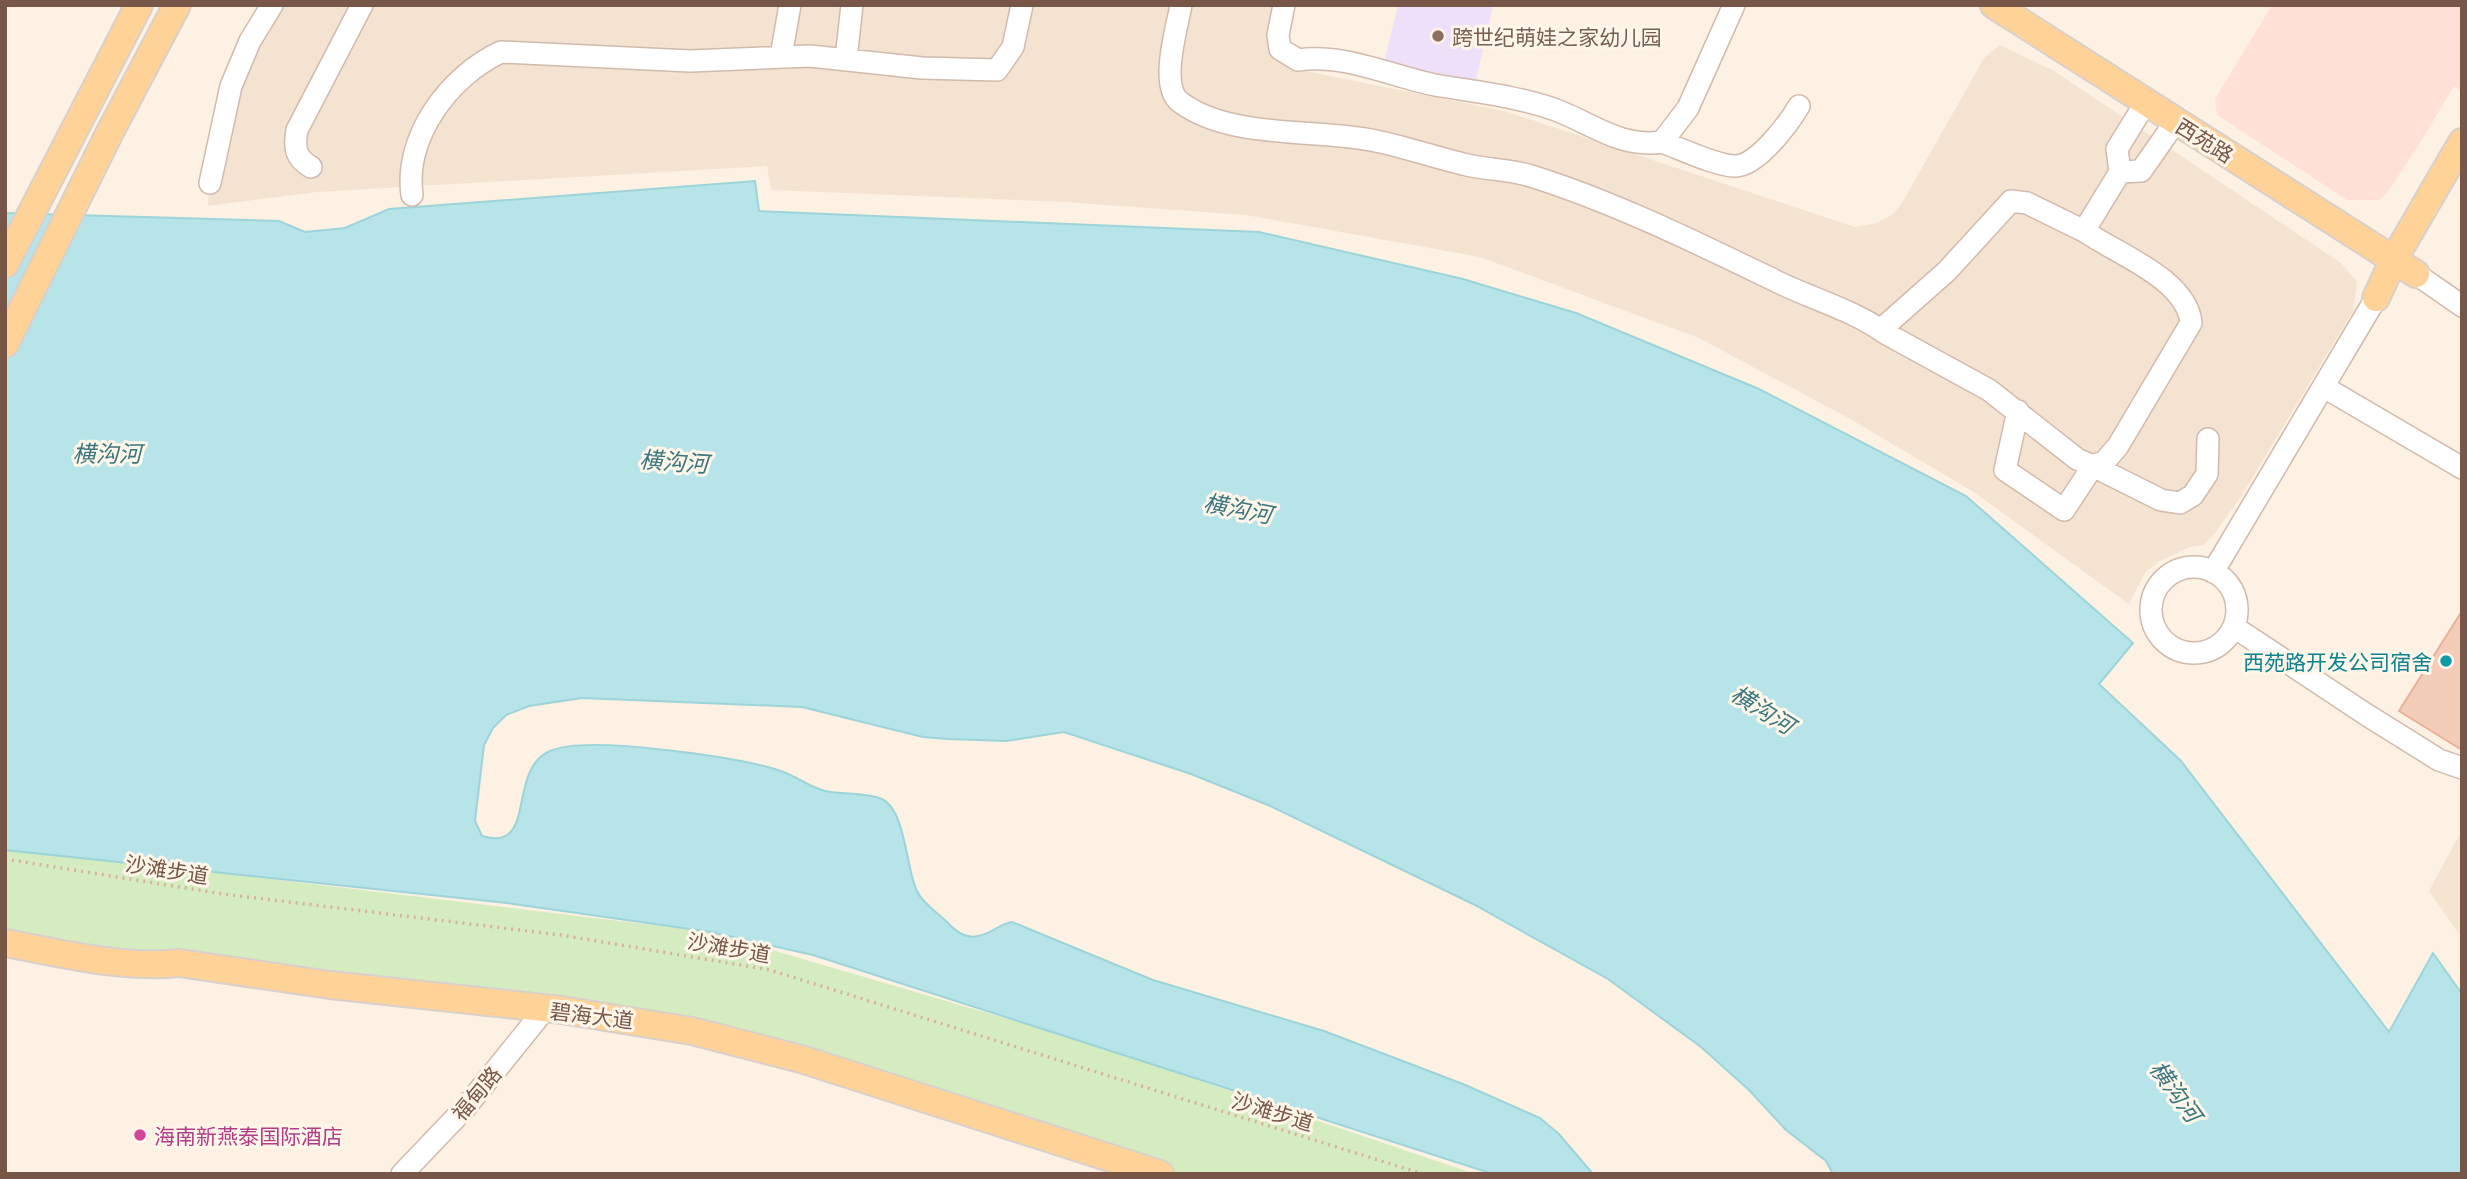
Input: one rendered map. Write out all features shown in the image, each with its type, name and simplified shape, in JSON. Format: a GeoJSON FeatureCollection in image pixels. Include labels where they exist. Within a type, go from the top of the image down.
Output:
{"type":"FeatureCollection","features":[{"type":"Feature","properties":{"kind":"main road"},"geometry":{"type":"LineString","coordinates":[[5,264],[139,5]]}},
{"type":"Feature","properties":{"kind":"main road"},"geometry":{"type":"LineString","coordinates":[[5,344],[104,144],[177,5]]}},
{"type":"Feature","properties":{"kind":"main road","name":"西苑路"},"geometry":{"type":"LineString","coordinates":[[1994,5],[2405,267]]}},
{"type":"Feature","properties":{"kind":"main road"},"geometry":{"type":"LineString","coordinates":[[2405,267],[2462,142]]}},
{"type":"Feature","properties":{"kind":"main road"},"geometry":{"type":"LineString","coordinates":[[2376,298],[2405,267],[2462,168]]}},
{"type":"Feature","properties":{"kind":"main road","name":"碧海大道"},"geometry":{"type":"LineString","coordinates":[[5,943],[154,966],[179,963],[541,1014],[620,1028],[753,1056],[1126,1174]]}},
{"type":"Feature","properties":{"kind":"main road","name":"碧海大道"},"geometry":{"type":"LineString","coordinates":[[5,954],[107,970],[541,1014],[641,1021],[743,1043],[1160,1174]]}},
{"type":"Feature","properties":{"kind":"street"},"geometry":{"type":"LineString","coordinates":[[210,183],[231,86],[250,41],[272,5]]}},
{"type":"Feature","properties":{"kind":"street"},"geometry":{"type":"LineString","coordinates":[[311,167],[300,161],[294,146],[297,130],[362,5]]}},
{"type":"Feature","properties":{"kind":"street"},"geometry":{"type":"LineString","coordinates":[[781,56],[790,5]]}},
{"type":"Feature","properties":{"kind":"street"},"geometry":{"type":"LineString","coordinates":[[846,59],[852,5]]}},
{"type":"Feature","properties":{"kind":"street"},"geometry":{"type":"LineString","coordinates":[[412,195],[411,162],[421,134],[456,83],[479,62],[501,52],[691,61],[781,56],[846,59],[922,68],[997,70],[1013,47],[1022,5]]}},
{"type":"Feature","properties":{"kind":"street"},"geometry":{"type":"LineString","coordinates":[[1181,5],[1171,57],[1170,86],[1177,100],[1200,114],[1275,131],[1373,140],[1463,164],[1527,174],[1584,194],[1696,242],[1814,299],[1843,309],[1989,390],[2077,459],[2161,500],[2180,503],[2193,495],[2207,474],[2210,451],[2208,439]]}},
{"type":"Feature","properties":{"kind":"street"},"geometry":{"type":"LineString","coordinates":[[1284,5],[1278,35],[1280,49],[1298,60],[1319,57],[1433,84],[1508,97],[1557,110],[1593,130],[1630,142],[1662,142],[1696,156],[1735,166],[1751,160],[1777,136],[1799,106]]}},
{"type":"Feature","properties":{"kind":"street"},"geometry":{"type":"LineString","coordinates":[[1662,142],[1688,108],[1734,5]]}},
{"type":"Feature","properties":{"kind":"street"},"geometry":{"type":"LineString","coordinates":[[2084,231],[2120,172],[2117,149],[2146,102]]}},
{"type":"Feature","properties":{"kind":"street"},"geometry":{"type":"LineString","coordinates":[[2120,172],[2141,171],[2176,121]]}},
{"type":"Feature","properties":{"kind":"street"},"geometry":{"type":"LineString","coordinates":[[1885,333],[1886,325],[1947,271],[2011,201],[2027,203],[2084,231],[2172,286],[2184,300],[2191,323],[2118,446],[2105,461],[2093,466],[2064,510],[2005,470],[2018,411]]}},
{"type":"Feature","properties":{"kind":"street"},"geometry":{"type":"LineString","coordinates":[[2405,267],[2459,297]]}},
{"type":"Feature","properties":{"kind":"street"},"geometry":{"type":"LineString","coordinates":[[2213,572],[2376,298]]}},
{"type":"Feature","properties":{"kind":"street"},"geometry":{"type":"LineString","coordinates":[[2323,387],[2462,468]]}},
{"type":"Feature","properties":{"kind":"street"},"geometry":{"type":"LineString","coordinates":[[2197,567],[2213,572],[2231,588],[2236,600],[2234,627],[2215,648],[2201,653],[2186,652],[2165,641],[2154,625],[2152,603],[2161,583],[2184,569],[2197,567]]}},
{"type":"Feature","properties":{"kind":"street"},"geometry":{"type":"LineString","coordinates":[[2234,627],[2439,760],[2462,768]]}},
{"type":"Feature","properties":{"kind":"street","name":"福甸路"},"geometry":{"type":"LineString","coordinates":[[402,1174],[464,1108],[541,1014]]}},
{"type":"Feature","properties":{"kind":"path","name":"沙滩步道"},"geometry":{"type":"LineString","coordinates":[[5,859],[223,894],[561,935],[770,970],[1423,1174]]}},
{"type":"Feature","properties":{"kind":"shaded area"},"geometry":{"type":"Polygon","coordinates":[[[272,5],[1295,5],[1286,67],[1508,112],[1855,227],[1877,223],[1893,214],[1902,203],[1984,58],[2000,45],[2054,71],[2341,263],[2357,282],[2353,311],[2242,495],[2215,533],[2204,545],[2190,547],[2158,562],[2145,573],[2129,604],[1972,491],[1852,420],[1699,338],[1480,257],[1246,215],[1065,202],[771,190],[767,166],[317,192],[208,206],[215,112],[272,5]]]}},
{"type":"Feature","properties":{"kind":"shaded area","name":"跨世纪萌娃之家幼儿园"},"geometry":{"type":"Polygon","coordinates":[[[1398,5],[1493,5],[1476,80],[1383,67],[1398,5]]]}},
{"type":"Feature","properties":{"kind":"shaded area"},"geometry":{"type":"Polygon","coordinates":[[[2272,5],[2462,5],[2462,92],[2454,86],[2420,143],[2387,193],[2379,200],[2347,200],[2217,115],[2215,99],[2272,5]]]}},
{"type":"Feature","properties":{"kind":"shaded area"},"geometry":{"type":"Polygon","coordinates":[[[2462,830],[2462,938],[2429,891],[2462,830]]]}},
{"type":"Feature","properties":{"kind":"green space"},"geometry":{"type":"Polygon","coordinates":[[[5,847],[711,932],[1083,1041],[1475,1174],[1162,1174],[641,1021],[5,936],[5,847]]]}},
{"type":"Feature","properties":{"kind":"water","name":"横沟河"},"geometry":{"type":"Polygon","coordinates":[[[755,181],[759,211],[1259,232],[1463,279],[1576,313],[1759,389],[1966,496],[2133,643],[2099,684],[2181,761],[2389,1032],[2433,953],[2462,994],[2462,1174],[1833,1174],[1826,1161],[1786,1130],[1749,1090],[1701,1047],[1608,979],[1473,904],[1268,805],[1191,774],[1064,732],[1006,741],[948,739],[923,737],[802,707],[582,698],[529,706],[506,715],[493,728],[484,745],[475,821],[482,836],[499,838],[510,833],[517,822],[529,775],[537,761],[550,751],[587,745],[645,748],[736,760],[781,771],[825,791],[882,799],[890,805],[901,827],[913,881],[919,895],[960,933],[978,936],[1012,922],[1153,980],[1324,1031],[1463,1084],[1540,1118],[1559,1134],[1593,1174],[1493,1174],[813,955],[711,932],[507,903],[5,850],[5,213],[279,221],[305,232],[345,228],[389,209],[755,181]]]}},
{"type":"Feature","properties":{"kind":"building","name":"西苑路开发公司宿舍"},"geometry":{"type":"Polygon","coordinates":[[[2462,611],[2462,750],[2399,711],[2462,611]]]}},
{"type":"Feature","properties":{"kind":"place","name":"跨世纪萌娃之家幼儿园"},"geometry":{"type":"Point","coordinates":[1438,36]}},
{"type":"Feature","properties":{"kind":"place","name":"西苑路开发公司宿舍"},"geometry":{"type":"Point","coordinates":[2446,661]}},
{"type":"Feature","properties":{"kind":"place","name":"海南新燕泰国际酒店"},"geometry":{"type":"Point","coordinates":[140,1135]}}]}
